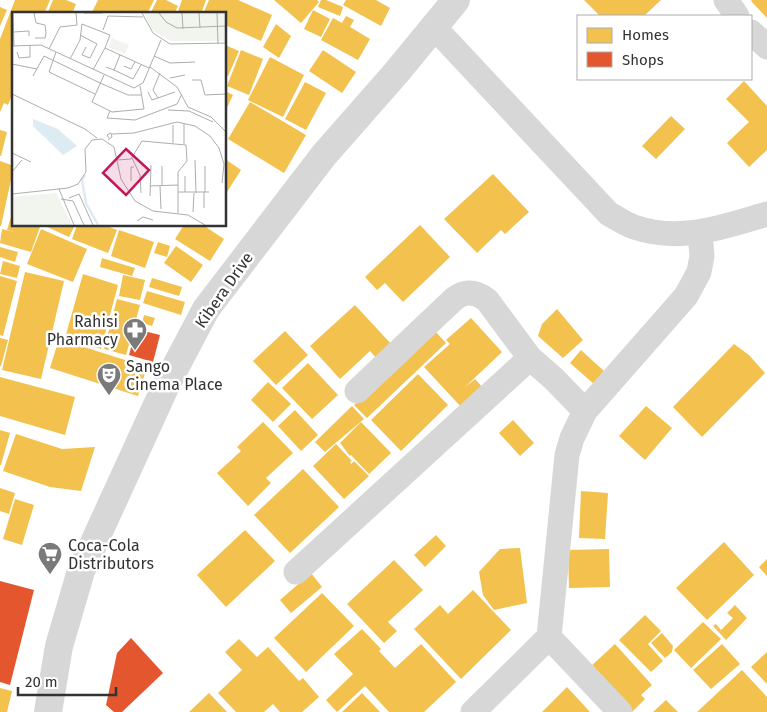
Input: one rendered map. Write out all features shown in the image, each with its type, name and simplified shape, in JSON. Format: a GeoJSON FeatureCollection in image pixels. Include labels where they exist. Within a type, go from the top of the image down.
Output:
{"type":"FeatureCollection","features":[{"type":"Feature","properties":{"kind":"street","name":"Kibera Drive"},"geometry":{"type":"LineString","coordinates":[[48,712],[59,646],[81,571],[167,383],[206,309],[324,155],[396,73],[456,0]]}},
{"type":"Feature","properties":{"kind":"street"},"geometry":{"type":"LineString","coordinates":[[726,0],[735,15]]}},
{"type":"Feature","properties":{"kind":"street"},"geometry":{"type":"LineString","coordinates":[[433,26],[609,214],[632,227],[663,234],[700,233],[767,214]]}},
{"type":"Feature","properties":{"kind":"street"},"geometry":{"type":"LineString","coordinates":[[752,33],[767,47]]}},
{"type":"Feature","properties":{"kind":"street"},"geometry":{"type":"LineString","coordinates":[[473,712],[549,637],[567,455],[572,438],[585,411],[686,296],[699,272],[702,256],[700,233]]}},
{"type":"Feature","properties":{"kind":"street"},"geometry":{"type":"LineString","coordinates":[[357,391],[454,299],[467,293],[480,295],[487,300],[530,358],[554,379],[585,411]]}},
{"type":"Feature","properties":{"kind":"street"},"geometry":{"type":"LineString","coordinates":[[296,572],[530,358]]}},
{"type":"Feature","properties":{"kind":"street"},"geometry":{"type":"LineString","coordinates":[[549,637],[620,712]]}},
{"type":"Feature","properties":{"kind":"building: Homes"},"geometry":{"type":"Polygon","coordinates":[[[15,0],[50,0],[45,12],[12,12],[12,95],[8,105],[4,103],[0,112],[0,39],[15,0]]]}},
{"type":"Feature","properties":{"kind":"building: Homes"},"geometry":{"type":"Polygon","coordinates":[[[53,0],[66,0],[76,4],[73,12],[48,12],[53,0]]]}},
{"type":"Feature","properties":{"kind":"building: Homes"},"geometry":{"type":"Polygon","coordinates":[[[98,0],[154,0],[148,12],[92,12],[98,0]]]}},
{"type":"Feature","properties":{"kind":"building: Homes"},"geometry":{"type":"Polygon","coordinates":[[[157,0],[166,0],[178,6],[175,12],[151,12],[157,0]]]}},
{"type":"Feature","properties":{"kind":"building: Homes"},"geometry":{"type":"Polygon","coordinates":[[[182,0],[206,0],[202,12],[178,12],[182,0]]]}},
{"type":"Feature","properties":{"kind":"building: Homes"},"geometry":{"type":"Polygon","coordinates":[[[209,0],[238,0],[272,15],[261,41],[226,25],[226,12],[204,12],[209,0]]]}},
{"type":"Feature","properties":{"kind":"building: Homes"},"geometry":{"type":"Polygon","coordinates":[[[274,0],[317,0],[319,2],[301,23],[274,0]]]}},
{"type":"Feature","properties":{"kind":"building: Homes"},"geometry":{"type":"Polygon","coordinates":[[[321,0],[326,0],[343,7],[340,16],[318,7],[321,0]]]}},
{"type":"Feature","properties":{"kind":"building: Homes"},"geometry":{"type":"Polygon","coordinates":[[[346,0],[376,0],[390,8],[381,26],[343,5],[346,0]]]}},
{"type":"Feature","properties":{"kind":"building: Homes"},"geometry":{"type":"Polygon","coordinates":[[[584,0],[661,0],[645,15],[599,15],[584,0]]]}},
{"type":"Feature","properties":{"kind":"building: Homes"},"geometry":{"type":"Polygon","coordinates":[[[767,0],[767,18],[751,1],[767,0]]]}},
{"type":"Feature","properties":{"kind":"building: Homes"},"geometry":{"type":"Polygon","coordinates":[[[0,7],[7,10],[0,26],[0,7]]]}},
{"type":"Feature","properties":{"kind":"building: Homes"},"geometry":{"type":"Polygon","coordinates":[[[313,10],[330,19],[321,37],[304,29],[313,10]]]}},
{"type":"Feature","properties":{"kind":"building: Homes"},"geometry":{"type":"Polygon","coordinates":[[[346,16],[354,20],[350,27],[370,39],[358,60],[321,40],[333,18],[342,23],[346,16]]]}},
{"type":"Feature","properties":{"kind":"building: Homes"},"geometry":{"type":"Polygon","coordinates":[[[276,24],[291,36],[279,58],[263,47],[276,24]]]}},
{"type":"Feature","properties":{"kind":"building: Homes"},"geometry":{"type":"Polygon","coordinates":[[[226,45],[239,51],[228,76],[226,75],[226,45]]]}},
{"type":"Feature","properties":{"kind":"building: Homes"},"geometry":{"type":"Polygon","coordinates":[[[241,50],[263,59],[249,95],[227,86],[241,50]]]}},
{"type":"Feature","properties":{"kind":"building: Homes"},"geometry":{"type":"Polygon","coordinates":[[[323,50],[356,72],[342,93],[309,71],[323,50]]]}},
{"type":"Feature","properties":{"kind":"building: Homes"},"geometry":{"type":"Polygon","coordinates":[[[270,57],[304,75],[283,117],[248,100],[270,57]]]}},
{"type":"Feature","properties":{"kind":"building: Homes"},"geometry":{"type":"Polygon","coordinates":[[[744,81],[767,106],[767,150],[749,167],[727,143],[749,122],[726,99],[744,81]]]}},
{"type":"Feature","properties":{"kind":"building: Homes"},"geometry":{"type":"Polygon","coordinates":[[[305,82],[326,93],[306,130],[285,119],[305,82]]]}},
{"type":"Feature","properties":{"kind":"building: Homes"},"geometry":{"type":"Polygon","coordinates":[[[226,92],[233,95],[226,110],[226,92]]]}},
{"type":"Feature","properties":{"kind":"building: Homes"},"geometry":{"type":"Polygon","coordinates":[[[250,102],[306,135],[284,173],[228,139],[250,102]]]}},
{"type":"Feature","properties":{"kind":"building: Homes"},"geometry":{"type":"Polygon","coordinates":[[[671,116],[685,129],[656,159],[642,146],[671,116]]]}},
{"type":"Feature","properties":{"kind":"building: Homes"},"geometry":{"type":"Polygon","coordinates":[[[0,130],[7,132],[1,156],[0,156],[0,130]]]}},
{"type":"Feature","properties":{"kind":"building: Homes"},"geometry":{"type":"Polygon","coordinates":[[[226,160],[241,170],[226,193],[226,160]]]}},
{"type":"Feature","properties":{"kind":"building: Homes"},"geometry":{"type":"Polygon","coordinates":[[[0,161],[12,165],[12,175],[0,226],[0,161]]]}},
{"type":"Feature","properties":{"kind":"building: Homes"},"geometry":{"type":"Polygon","coordinates":[[[493,174],[529,212],[505,234],[501,230],[477,253],[444,219],[493,174]]]}},
{"type":"Feature","properties":{"kind":"building: Homes"},"geometry":{"type":"Polygon","coordinates":[[[11,217],[12,226],[40,227],[31,252],[0,243],[2,229],[17,233],[7,230],[11,217]]]}},
{"type":"Feature","properties":{"kind":"building: Homes"},"geometry":{"type":"Polygon","coordinates":[[[420,225],[450,257],[403,302],[385,283],[377,290],[365,277],[420,225]]]}},
{"type":"Feature","properties":{"kind":"building: Homes"},"geometry":{"type":"Polygon","coordinates":[[[45,226],[74,226],[69,237],[45,226]]]}},
{"type":"Feature","properties":{"kind":"building: Homes"},"geometry":{"type":"Polygon","coordinates":[[[77,226],[107,226],[117,230],[108,253],[72,239],[77,226]]]}},
{"type":"Feature","properties":{"kind":"building: Homes"},"geometry":{"type":"Polygon","coordinates":[[[183,226],[204,226],[224,239],[210,261],[175,239],[183,226]]]}},
{"type":"Feature","properties":{"kind":"building: Homes"},"geometry":{"type":"Polygon","coordinates":[[[41,229],[87,249],[73,282],[27,264],[41,229]]]}},
{"type":"Feature","properties":{"kind":"building: Homes"},"geometry":{"type":"Polygon","coordinates":[[[119,230],[154,242],[145,268],[111,256],[119,230]]]}},
{"type":"Feature","properties":{"kind":"building: Homes"},"geometry":{"type":"Polygon","coordinates":[[[158,242],[170,246],[167,257],[154,253],[158,242]]]}},
{"type":"Feature","properties":{"kind":"building: Homes"},"geometry":{"type":"Polygon","coordinates":[[[176,246],[203,265],[191,282],[164,263],[176,246]]]}},
{"type":"Feature","properties":{"kind":"building: Homes"},"geometry":{"type":"Polygon","coordinates":[[[0,247],[18,252],[15,262],[0,257],[0,247]]]}},
{"type":"Feature","properties":{"kind":"building: Homes"},"geometry":{"type":"Polygon","coordinates":[[[102,258],[135,268],[132,276],[100,267],[102,258]]]}},
{"type":"Feature","properties":{"kind":"building: Homes"},"geometry":{"type":"Polygon","coordinates":[[[3,261],[20,266],[17,278],[0,274],[3,261]]]}},
{"type":"Feature","properties":{"kind":"building: Homes"},"geometry":{"type":"Polygon","coordinates":[[[25,272],[64,281],[41,379],[2,370],[25,272]]]}},
{"type":"Feature","properties":{"kind":"building: Homes"},"geometry":{"type":"Polygon","coordinates":[[[83,274],[118,285],[101,349],[65,338],[83,274]]]}},
{"type":"Feature","properties":{"kind":"building: Homes"},"geometry":{"type":"Polygon","coordinates":[[[123,275],[145,280],[140,300],[119,296],[123,275]]]}},
{"type":"Feature","properties":{"kind":"building: Homes"},"geometry":{"type":"Polygon","coordinates":[[[0,276],[17,281],[3,336],[0,335],[0,276]]]}},
{"type":"Feature","properties":{"kind":"building: Homes"},"geometry":{"type":"Polygon","coordinates":[[[152,278],[182,287],[179,296],[149,287],[152,278]]]}},
{"type":"Feature","properties":{"kind":"building: Homes"},"geometry":{"type":"Polygon","coordinates":[[[147,291],[185,302],[181,315],[143,303],[147,291]]]}},
{"type":"Feature","properties":{"kind":"building: Homes"},"geometry":{"type":"Polygon","coordinates":[[[117,299],[140,305],[126,355],[104,349],[117,299]]]}},
{"type":"Feature","properties":{"kind":"building: Homes"},"geometry":{"type":"Polygon","coordinates":[[[355,305],[393,346],[378,360],[370,351],[340,379],[310,346],[355,305]]]}},
{"type":"Feature","properties":{"kind":"building: Homes"},"geometry":{"type":"Polygon","coordinates":[[[557,309],[583,340],[563,358],[538,336],[542,324],[557,309]]]}},
{"type":"Feature","properties":{"kind":"building: Homes"},"geometry":{"type":"Polygon","coordinates":[[[144,315],[155,318],[152,326],[142,323],[144,315]]]}},
{"type":"Feature","properties":{"kind":"building: Homes"},"geometry":{"type":"Polygon","coordinates":[[[471,318],[502,352],[464,388],[475,379],[485,390],[463,409],[424,367],[450,344],[446,340],[471,318]]]}},
{"type":"Feature","properties":{"kind":"building: Homes"},"geometry":{"type":"Polygon","coordinates":[[[434,330],[446,343],[367,418],[354,405],[434,330]]]}},
{"type":"Feature","properties":{"kind":"building: Homes"},"geometry":{"type":"Polygon","coordinates":[[[285,331],[308,355],[276,385],[253,361],[285,331]]]}},
{"type":"Feature","properties":{"kind":"building: Homes"},"geometry":{"type":"Polygon","coordinates":[[[0,338],[8,340],[1,366],[0,366],[0,338]]]}},
{"type":"Feature","properties":{"kind":"building: Homes"},"geometry":{"type":"Polygon","coordinates":[[[59,339],[147,367],[138,396],[50,368],[59,339]]]}},
{"type":"Feature","properties":{"kind":"building: Homes"},"geometry":{"type":"Polygon","coordinates":[[[734,344],[749,355],[765,373],[702,437],[673,407],[734,344]]]}},
{"type":"Feature","properties":{"kind":"building: Homes"},"geometry":{"type":"Polygon","coordinates":[[[581,350],[605,372],[594,384],[570,363],[581,350]]]}},
{"type":"Feature","properties":{"kind":"building: Homes"},"geometry":{"type":"Polygon","coordinates":[[[308,363],[338,395],[312,419],[282,388],[308,363]]]}},
{"type":"Feature","properties":{"kind":"building: Homes"},"geometry":{"type":"Polygon","coordinates":[[[418,374],[448,405],[401,451],[371,420],[418,374]]]}},
{"type":"Feature","properties":{"kind":"building: Homes"},"geometry":{"type":"Polygon","coordinates":[[[0,377],[75,397],[65,435],[0,416],[0,377]]]}},
{"type":"Feature","properties":{"kind":"building: Homes"},"geometry":{"type":"Polygon","coordinates":[[[268,382],[291,404],[273,422],[251,400],[268,382]]]}},
{"type":"Feature","properties":{"kind":"building: Homes"},"geometry":{"type":"Polygon","coordinates":[[[352,406],[364,419],[325,452],[315,442],[352,406]]]}},
{"type":"Feature","properties":{"kind":"building: Homes"},"geometry":{"type":"Polygon","coordinates":[[[646,406],[672,428],[645,460],[619,436],[646,406]]]}},
{"type":"Feature","properties":{"kind":"building: Homes"},"geometry":{"type":"Polygon","coordinates":[[[295,410],[318,435],[301,451],[278,426],[295,410]]]}},
{"type":"Feature","properties":{"kind":"building: Homes"},"geometry":{"type":"Polygon","coordinates":[[[513,420],[534,443],[520,456],[499,433],[513,420]]]}},
{"type":"Feature","properties":{"kind":"building: Homes"},"geometry":{"type":"Polygon","coordinates":[[[263,422],[293,453],[266,478],[271,483],[248,506],[217,473],[241,451],[237,447],[263,422]]]}},
{"type":"Feature","properties":{"kind":"building: Homes"},"geometry":{"type":"Polygon","coordinates":[[[361,422],[391,453],[369,474],[350,456],[340,443],[361,422]]]}},
{"type":"Feature","properties":{"kind":"building: Homes"},"geometry":{"type":"Polygon","coordinates":[[[0,430],[10,433],[1,465],[0,465],[0,430]]]}},
{"type":"Feature","properties":{"kind":"building: Homes"},"geometry":{"type":"Polygon","coordinates":[[[16,434],[62,449],[95,447],[81,491],[50,487],[3,471],[16,434]]]}},
{"type":"Feature","properties":{"kind":"building: Homes"},"geometry":{"type":"Polygon","coordinates":[[[336,444],[352,461],[350,462],[351,464],[354,461],[369,476],[344,499],[313,466],[336,444]]]}},
{"type":"Feature","properties":{"kind":"building: Homes"},"geometry":{"type":"Polygon","coordinates":[[[303,469],[339,507],[290,553],[254,515],[303,469]]]}},
{"type":"Feature","properties":{"kind":"building: Homes"},"geometry":{"type":"Polygon","coordinates":[[[0,488],[15,493],[9,514],[0,511],[0,488]]]}},
{"type":"Feature","properties":{"kind":"building: Homes"},"geometry":{"type":"Polygon","coordinates":[[[581,491],[608,493],[605,539],[579,538],[581,491]]]}},
{"type":"Feature","properties":{"kind":"building: Homes"},"geometry":{"type":"Polygon","coordinates":[[[15,499],[34,505],[22,545],[3,539],[15,499]]]}},
{"type":"Feature","properties":{"kind":"building: Homes"},"geometry":{"type":"Polygon","coordinates":[[[245,530],[275,561],[226,607],[197,575],[245,530]]]}},
{"type":"Feature","properties":{"kind":"building: Homes"},"geometry":{"type":"Polygon","coordinates":[[[436,535],[446,546],[425,567],[414,555],[436,535]]]}},
{"type":"Feature","properties":{"kind":"building: Homes"},"geometry":{"type":"Polygon","coordinates":[[[724,542],[754,575],[707,620],[676,588],[724,542]]]}},
{"type":"Feature","properties":{"kind":"building: Homes"},"geometry":{"type":"Polygon","coordinates":[[[520,548],[527,603],[494,610],[483,595],[479,572],[500,549],[520,548]]]}},
{"type":"Feature","properties":{"kind":"building: Homes"},"geometry":{"type":"Polygon","coordinates":[[[609,549],[610,587],[569,588],[568,550],[609,549]]]}},
{"type":"Feature","properties":{"kind":"building: Homes"},"geometry":{"type":"Polygon","coordinates":[[[767,559],[767,576],[759,567],[767,559]]]}},
{"type":"Feature","properties":{"kind":"building: Homes"},"geometry":{"type":"Polygon","coordinates":[[[394,560],[423,590],[388,622],[397,631],[384,643],[347,604],[394,560]]]}},
{"type":"Feature","properties":{"kind":"building: Homes"},"geometry":{"type":"Polygon","coordinates":[[[311,573],[322,587],[291,613],[280,600],[311,573]]]}},
{"type":"Feature","properties":{"kind":"building: Homes"},"geometry":{"type":"Polygon","coordinates":[[[473,590],[511,630],[461,679],[414,629],[440,605],[448,614],[473,590]]]}},
{"type":"Feature","properties":{"kind":"building: Homes"},"geometry":{"type":"Polygon","coordinates":[[[322,593],[354,626],[306,672],[274,638],[322,593]]]}},
{"type":"Feature","properties":{"kind":"building: Homes"},"geometry":{"type":"Polygon","coordinates":[[[735,605],[747,618],[726,640],[713,626],[716,624],[721,630],[733,618],[727,613],[735,605]]]}},
{"type":"Feature","properties":{"kind":"building: Homes"},"geometry":{"type":"Polygon","coordinates":[[[645,615],[661,631],[648,644],[663,661],[651,672],[619,640],[645,615]]]}},
{"type":"Feature","properties":{"kind":"building: Homes"},"geometry":{"type":"Polygon","coordinates":[[[703,622],[721,639],[691,668],[674,650],[703,622]]]}},
{"type":"Feature","properties":{"kind":"building: Homes"},"geometry":{"type":"Polygon","coordinates":[[[362,629],[381,649],[379,651],[395,668],[421,644],[456,682],[424,712],[389,712],[365,686],[337,712],[326,700],[353,674],[334,654],[362,629]]]}},
{"type":"Feature","properties":{"kind":"building: Homes"},"geometry":{"type":"Polygon","coordinates":[[[662,633],[673,646],[672,652],[665,658],[651,643],[662,633]]]}},
{"type":"Feature","properties":{"kind":"building: Homes"},"geometry":{"type":"Polygon","coordinates":[[[239,639],[257,657],[268,647],[299,681],[303,678],[319,697],[302,712],[280,712],[273,704],[264,712],[236,712],[218,693],[242,670],[225,652],[239,639]]]}},
{"type":"Feature","properties":{"kind":"building: Homes"},"geometry":{"type":"Polygon","coordinates":[[[615,644],[652,685],[641,695],[645,699],[632,712],[589,668],[615,644]]]}},
{"type":"Feature","properties":{"kind":"building: Homes"},"geometry":{"type":"Polygon","coordinates":[[[722,644],[740,664],[711,689],[693,670],[722,644]]]}},
{"type":"Feature","properties":{"kind":"building: Homes"},"geometry":{"type":"Polygon","coordinates":[[[767,652],[767,684],[751,667],[767,652]]]}},
{"type":"Feature","properties":{"kind":"building: Homes"},"geometry":{"type":"Polygon","coordinates":[[[742,670],[767,697],[767,712],[697,712],[742,670]]]}},
{"type":"Feature","properties":{"kind":"building: Homes"},"geometry":{"type":"Polygon","coordinates":[[[567,687],[590,712],[542,712],[567,687]]]}},
{"type":"Feature","properties":{"kind":"building: Homes"},"geometry":{"type":"Polygon","coordinates":[[[0,688],[12,691],[7,712],[0,712],[0,688]]]}},
{"type":"Feature","properties":{"kind":"building: Homes"},"geometry":{"type":"Polygon","coordinates":[[[209,693],[227,712],[189,712],[209,693]]]}},
{"type":"Feature","properties":{"kind":"building: Homes"},"geometry":{"type":"Polygon","coordinates":[[[362,693],[380,712],[342,712],[362,693]]]}},
{"type":"Feature","properties":{"kind":"building: Homes"},"geometry":{"type":"Polygon","coordinates":[[[666,700],[678,712],[653,712],[666,700]]]}},
{"type":"Feature","properties":{"kind":"building: Shops"},"geometry":{"type":"Polygon","coordinates":[[[136,329],[160,335],[153,362],[129,355],[136,329]]]}},
{"type":"Feature","properties":{"kind":"building: Shops"},"geometry":{"type":"Polygon","coordinates":[[[0,581],[34,590],[10,685],[0,682],[0,581]]]}},
{"type":"Feature","properties":{"kind":"building: Shops"},"geometry":{"type":"Polygon","coordinates":[[[131,638],[163,673],[122,712],[114,712],[106,705],[117,653],[131,638]]]}},
{"type":"Feature","properties":{"kind":"place","name":"Rahisi Pharmacy"},"geometry":{"type":"Point","coordinates":[135,351]}},
{"type":"Feature","properties":{"kind":"place","name":"Sango Cinema Place"},"geometry":{"type":"Point","coordinates":[109,396]}},
{"type":"Feature","properties":{"kind":"place","name":"Coca-Cola Distributors"},"geometry":{"type":"Point","coordinates":[50,575]}}]}
